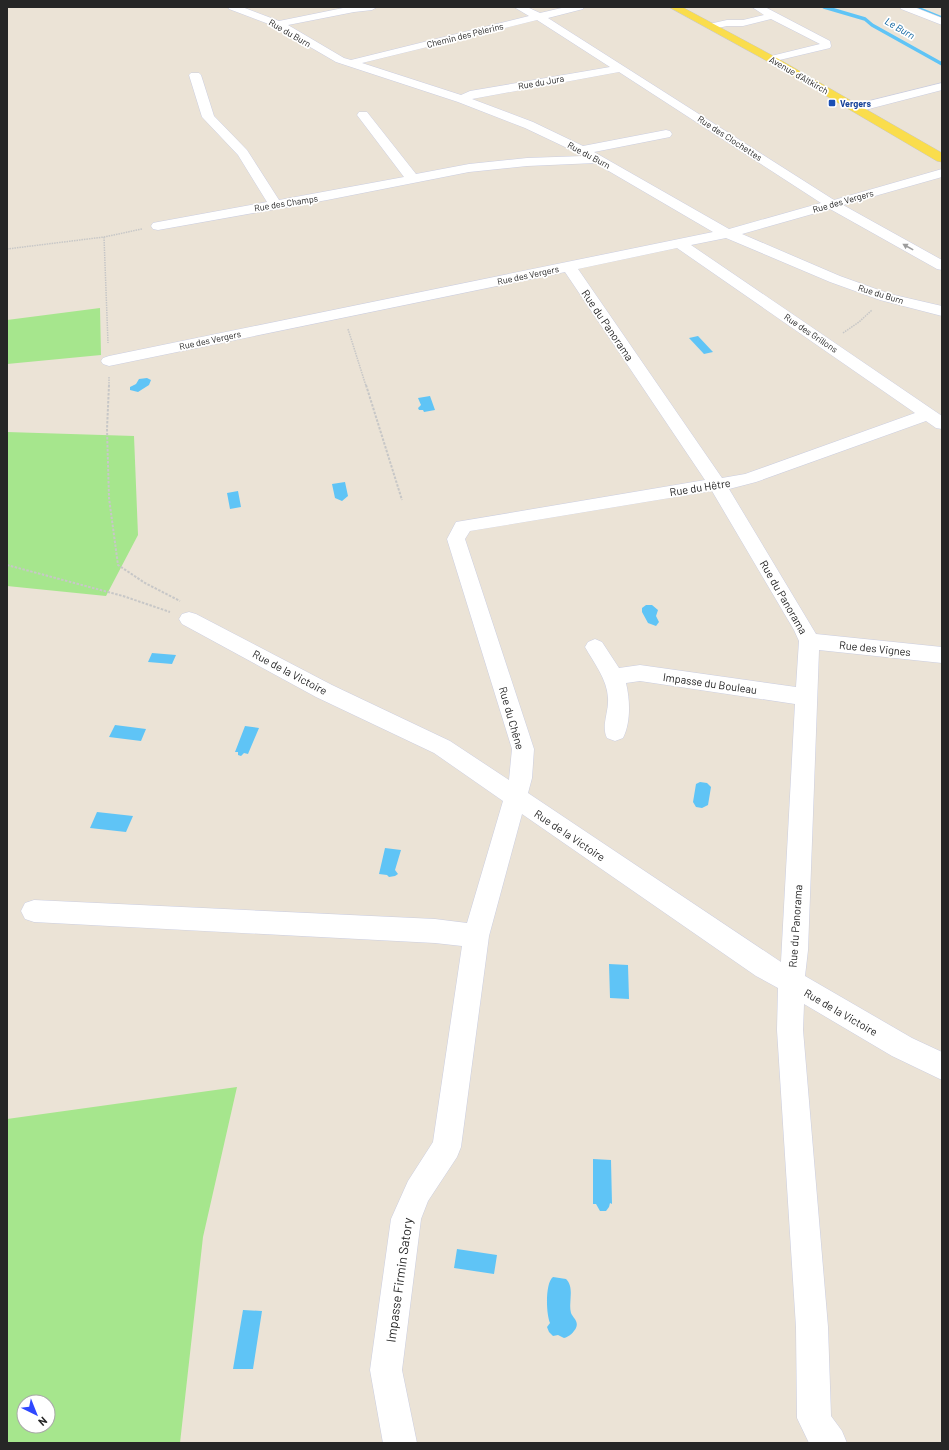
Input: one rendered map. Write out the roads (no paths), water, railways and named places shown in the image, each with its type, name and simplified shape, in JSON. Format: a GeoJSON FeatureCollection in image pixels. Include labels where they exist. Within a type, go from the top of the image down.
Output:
{"type":"FeatureCollection","features":[{"type":"Feature","properties":{"kind":"main road","name":"Avenue d'Altkirch"},"geometry":{"type":"LineString","coordinates":[[674,7],[713,26],[942,158]]}},
{"type":"Feature","properties":{"kind":"street","name":"Rue du Burn"},"geometry":{"type":"LineString","coordinates":[[233,7],[278,24],[328,55],[462,99],[529,125],[597,158],[726,232],[835,279],[885,297],[942,311]]}},
{"type":"Feature","properties":{"kind":"street"},"geometry":{"type":"LineString","coordinates":[[278,24],[354,9],[372,7]]}},
{"type":"Feature","properties":{"kind":"street","name":"Rue des Clochettes"},"geometry":{"type":"LineString","coordinates":[[519,7],[549,22],[831,204],[942,266]]}},
{"type":"Feature","properties":{"kind":"street","name":"Chemin des Pèlerins"},"geometry":{"type":"LineString","coordinates":[[352,64],[360,60],[579,7]]}},
{"type":"Feature","properties":{"kind":"street"},"geometry":{"type":"LineString","coordinates":[[758,7],[772,16],[826,44],[826,46],[771,59]]}},
{"type":"Feature","properties":{"kind":"street"},"geometry":{"type":"LineString","coordinates":[[905,7],[942,22]]}},
{"type":"Feature","properties":{"kind":"street"},"geometry":{"type":"LineString","coordinates":[[713,26],[727,23],[743,23],[772,16]]}},
{"type":"Feature","properties":{"kind":"street","name":"Rue du Jura"},"geometry":{"type":"LineString","coordinates":[[462,99],[470,95],[621,68]]}},
{"type":"Feature","properties":{"kind":"street"},"geometry":{"type":"LineString","coordinates":[[195,75],[208,117],[243,154],[275,204]]}},
{"type":"Feature","properties":{"kind":"street"},"geometry":{"type":"LineString","coordinates":[[856,108],[942,86]]}},
{"type":"Feature","properties":{"kind":"street"},"geometry":{"type":"LineString","coordinates":[[363,115],[413,179]]}},
{"type":"Feature","properties":{"kind":"street"},"geometry":{"type":"LineString","coordinates":[[582,150],[666,134]]}},
{"type":"Feature","properties":{"kind":"street","name":"Rue des Champs"},"geometry":{"type":"LineString","coordinates":[[158,226],[489,165],[591,160],[597,158]]}},
{"type":"Feature","properties":{"kind":"street","name":"Rue des Vergers"},"geometry":{"type":"LineString","coordinates":[[109,361],[569,267],[726,232],[746,229],[942,173]]}},
{"type":"Feature","properties":{"kind":"street","name":"Rue des Grillons"},"geometry":{"type":"LineString","coordinates":[[679,243],[935,419]]}},
{"type":"Feature","properties":{"kind":"street","name":"Rue du Panorama"},"geometry":{"type":"LineString","coordinates":[[569,267],[717,484],[804,629],[809,641],[794,950],[790,983],[790,1030],[812,1327],[814,1418],[830,1443]]}},
{"type":"Feature","properties":{"kind":"street","name":"Rue du Hêtre"},"geometry":{"type":"LineString","coordinates":[[463,526],[730,483],[935,419]]}},
{"type":"Feature","properties":{"kind":"street","name":"Rue du Chêne"},"geometry":{"type":"LineString","coordinates":[[463,526],[456,539],[523,749],[521,778],[476,936]]}},
{"type":"Feature","properties":{"kind":"street","name":"Rue de la Victoire"},"geometry":{"type":"LineString","coordinates":[[189,619],[324,691],[442,747],[750,958],[790,983],[902,1047],[942,1066]]}},
{"type":"Feature","properties":{"kind":"street","name":"Rue des Vignes"},"geometry":{"type":"LineString","coordinates":[[809,641],[942,655]]}},
{"type":"Feature","properties":{"kind":"street"},"geometry":{"type":"LineString","coordinates":[[595,647],[614,676],[619,698],[614,732]]}},
{"type":"Feature","properties":{"kind":"street","name":"Impasse du Bouleau"},"geometry":{"type":"LineString","coordinates":[[614,676],[640,673],[807,697]]}},
{"type":"Feature","properties":{"kind":"street"},"geometry":{"type":"LineString","coordinates":[[34,911],[435,931],[476,936]]}},
{"type":"Feature","properties":{"kind":"street","name":"Impasse Firmin Satory"},"geometry":{"type":"LineString","coordinates":[[400,1443],[386,1370],[406,1219],[418,1192],[447,1148],[476,936]]}},
{"type":"Feature","properties":{"kind":"water"},"geometry":{"type":"Polygon","coordinates":[[[698,336],[713,352],[704,354],[689,338],[698,336]]]}},
{"type":"Feature","properties":{"kind":"water"},"geometry":{"type":"Polygon","coordinates":[[[147,378],[151,380],[149,385],[138,392],[130,390],[130,387],[136,384],[139,379],[147,378]]]}},
{"type":"Feature","properties":{"kind":"water"},"geometry":{"type":"Polygon","coordinates":[[[430,396],[435,410],[424,412],[423,410],[419,410],[418,408],[421,405],[418,398],[430,396]]]}},
{"type":"Feature","properties":{"kind":"water"},"geometry":{"type":"Polygon","coordinates":[[[345,482],[348,496],[342,501],[335,498],[332,484],[345,482]]]}},
{"type":"Feature","properties":{"kind":"water"},"geometry":{"type":"Polygon","coordinates":[[[238,491],[241,507],[230,509],[227,493],[238,491]]]}},
{"type":"Feature","properties":{"kind":"water"},"geometry":{"type":"Polygon","coordinates":[[[646,605],[652,605],[658,610],[656,616],[659,622],[656,626],[648,623],[642,612],[642,608],[646,605]]]}},
{"type":"Feature","properties":{"kind":"water"},"geometry":{"type":"Polygon","coordinates":[[[152,653],[176,655],[172,664],[148,662],[152,653]]]}},
{"type":"Feature","properties":{"kind":"water"},"geometry":{"type":"Polygon","coordinates":[[[115,725],[146,729],[141,741],[109,737],[115,725]]]}},
{"type":"Feature","properties":{"kind":"water"},"geometry":{"type":"Polygon","coordinates":[[[245,726],[259,728],[248,754],[244,753],[241,756],[238,755],[238,752],[235,752],[245,726]]]}},
{"type":"Feature","properties":{"kind":"water"},"geometry":{"type":"Polygon","coordinates":[[[700,782],[707,783],[711,787],[708,805],[702,808],[696,807],[693,802],[696,784],[700,782]]]}},
{"type":"Feature","properties":{"kind":"water"},"geometry":{"type":"Polygon","coordinates":[[[97,812],[133,816],[126,832],[90,828],[97,812]]]}},
{"type":"Feature","properties":{"kind":"water"},"geometry":{"type":"Polygon","coordinates":[[[385,848],[401,850],[395,870],[398,874],[395,876],[389,877],[387,875],[379,874],[385,848]]]}},
{"type":"Feature","properties":{"kind":"water"},"geometry":{"type":"Polygon","coordinates":[[[609,964],[628,965],[629,999],[610,998],[609,964]]]}},
{"type":"Feature","properties":{"kind":"water"},"geometry":{"type":"Polygon","coordinates":[[[593,1159],[611,1160],[612,1204],[610,1203],[606,1211],[600,1211],[596,1204],[593,1204],[593,1159]]]}},
{"type":"Feature","properties":{"kind":"water"},"geometry":{"type":"Polygon","coordinates":[[[457,1249],[497,1255],[494,1274],[454,1268],[457,1249]]]}},
{"type":"Feature","properties":{"kind":"water"},"geometry":{"type":"Polygon","coordinates":[[[553,1277],[566,1279],[569,1283],[571,1291],[570,1309],[577,1326],[573,1333],[564,1338],[558,1335],[553,1336],[547,1327],[550,1323],[547,1306],[547,1292],[550,1280],[553,1277]]]}},
{"type":"Feature","properties":{"kind":"water"},"geometry":{"type":"Polygon","coordinates":[[[243,1310],[262,1311],[253,1369],[233,1369],[243,1310]]]}},
{"type":"Feature","properties":{"kind":"waterway","name":"Le Burn"},"geometry":{"type":"LineString","coordinates":[[824,7],[865,19],[872,25],[942,64]]}},
{"type":"Feature","properties":{"kind":"waterway"},"geometry":{"type":"LineString","coordinates":[[915,7],[942,18]]}},
{"type":"Feature","properties":{"kind":"place","name":"Vergers"},"geometry":{"type":"Point","coordinates":[832,103]}}]}
